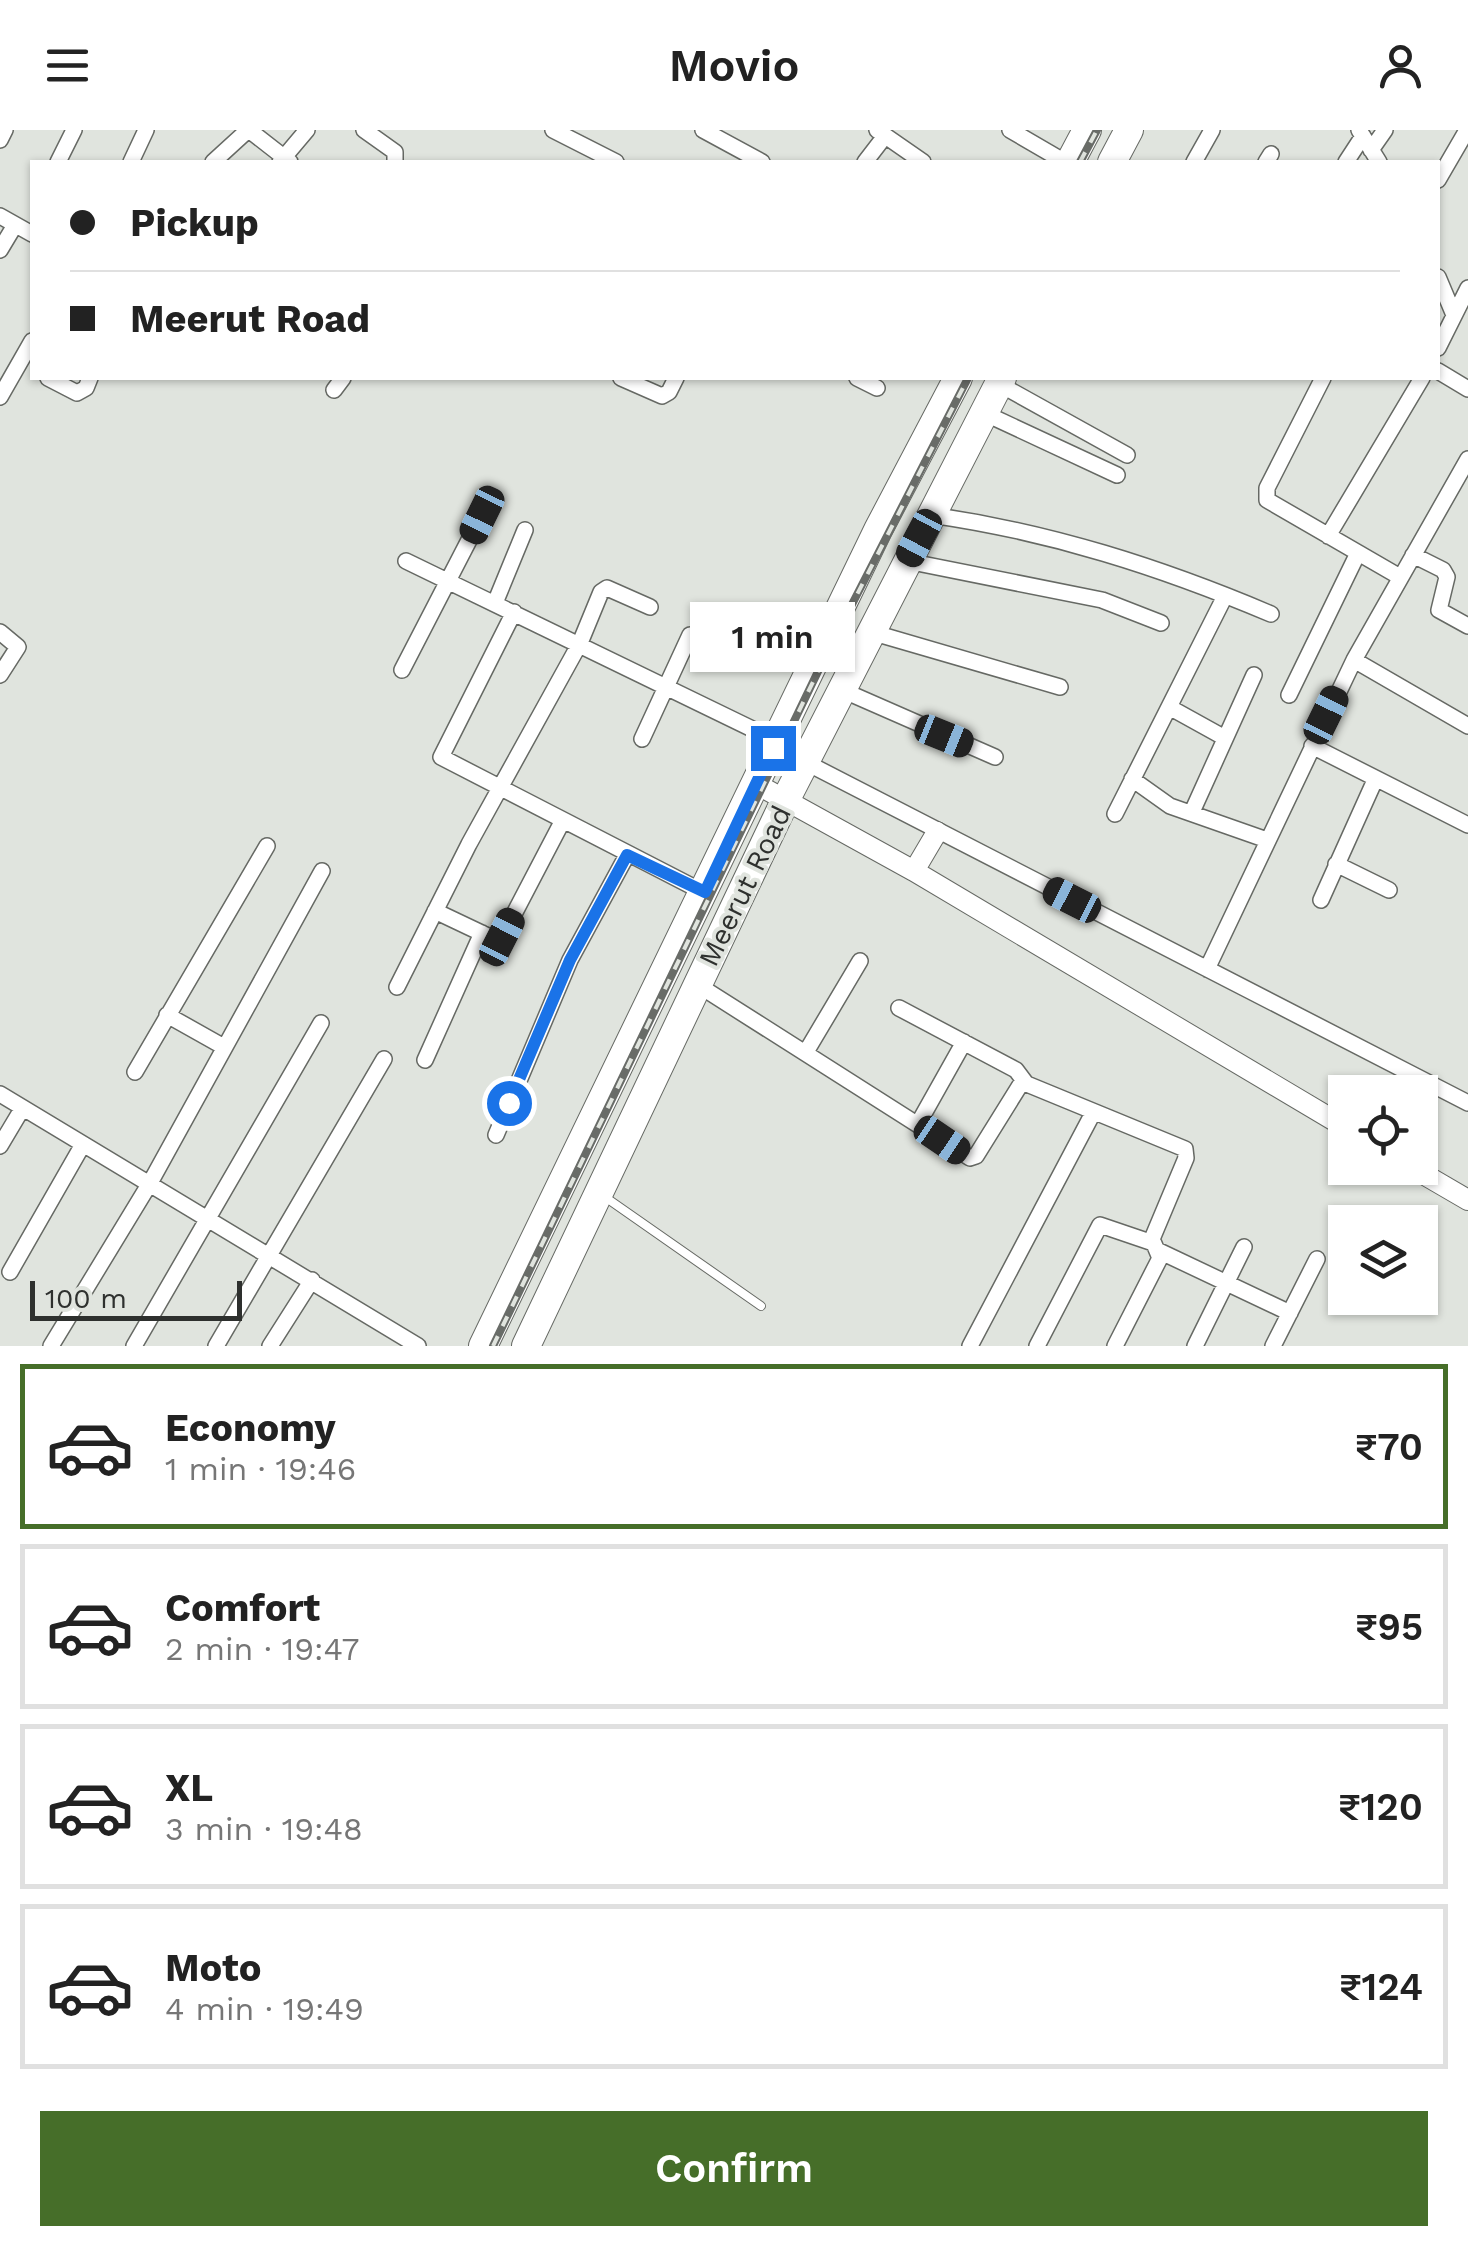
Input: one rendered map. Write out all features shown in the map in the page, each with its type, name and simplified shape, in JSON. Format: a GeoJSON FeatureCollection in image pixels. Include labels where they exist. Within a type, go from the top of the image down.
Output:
{"type":"FeatureCollection","features":[{"type":"Feature","properties":{"kind":"highway"},"geometry":{"type":"LineString","coordinates":[[1069,160],[1087,130]]}},
{"type":"Feature","properties":{"kind":"highway"},"geometry":{"type":"LineString","coordinates":[[1113,160],[1129,130]]}},
{"type":"Feature","properties":{"kind":"highway","name":"Meerut Road"},"geometry":{"type":"LineString","coordinates":[[483,1346],[878,530],[957,380]]}},
{"type":"Feature","properties":{"kind":"highway","name":"Meerut Road"},"geometry":{"type":"LineString","coordinates":[[526,1346],[786,799],[1000,380]]}},
{"type":"Feature","properties":{"kind":"street"},"geometry":{"type":"LineString","coordinates":[[0,140],[5,130]]}},
{"type":"Feature","properties":{"kind":"street"},"geometry":{"type":"LineString","coordinates":[[59,160],[74,130]]}},
{"type":"Feature","properties":{"kind":"street"},"geometry":{"type":"LineString","coordinates":[[215,160],[249,130],[283,160]]}},
{"type":"Feature","properties":{"kind":"street"},"geometry":{"type":"LineString","coordinates":[[285,160],[307,130]]}},
{"type":"Feature","properties":{"kind":"street"},"geometry":{"type":"LineString","coordinates":[[364,130],[395,152],[395,160]]}},
{"type":"Feature","properties":{"kind":"street"},"geometry":{"type":"LineString","coordinates":[[553,130],[612,160]]}},
{"type":"Feature","properties":{"kind":"street"},"geometry":{"type":"LineString","coordinates":[[704,130],[758,160]]}},
{"type":"Feature","properties":{"kind":"street"},"geometry":{"type":"LineString","coordinates":[[1010,130],[1064,160]]}},
{"type":"Feature","properties":{"kind":"street"},"geometry":{"type":"LineString","coordinates":[[1195,160],[1212,130]]}},
{"type":"Feature","properties":{"kind":"street"},"geometry":{"type":"LineString","coordinates":[[1348,160],[1385,130]]}},
{"type":"Feature","properties":{"kind":"street"},"geometry":{"type":"LineString","coordinates":[[1440,177],[1467,130]]}},
{"type":"Feature","properties":{"kind":"street"},"geometry":{"type":"LineString","coordinates":[[132,160],[144,131]]}},
{"type":"Feature","properties":{"kind":"street"},"geometry":{"type":"LineString","coordinates":[[866,160],[881,133],[920,160]]}},
{"type":"Feature","properties":{"kind":"street"},"geometry":{"type":"LineString","coordinates":[[0,216],[30,233]]}},
{"type":"Feature","properties":{"kind":"street"},"geometry":{"type":"LineString","coordinates":[[0,250],[16,225]]}},
{"type":"Feature","properties":{"kind":"street"},"geometry":{"type":"LineString","coordinates":[[1440,281],[1454,316]]}},
{"type":"Feature","properties":{"kind":"street"},"geometry":{"type":"LineString","coordinates":[[1440,344],[1468,288]]}},
{"type":"Feature","properties":{"kind":"street"},"geometry":{"type":"LineString","coordinates":[[0,397],[26,365]]}},
{"type":"Feature","properties":{"kind":"street"},"geometry":{"type":"LineString","coordinates":[[1440,371],[1468,389]]}},
{"type":"Feature","properties":{"kind":"street"},"geometry":{"type":"LineString","coordinates":[[52,380],[78,392],[86,388],[89,380]]}},
{"type":"Feature","properties":{"kind":"street"},"geometry":{"type":"LineString","coordinates":[[626,380],[662,396],[674,380]]}},
{"type":"Feature","properties":{"kind":"street"},"geometry":{"type":"LineString","coordinates":[[861,380],[877,388]]}},
{"type":"Feature","properties":{"kind":"street"},"geometry":{"type":"LineString","coordinates":[[1000,380],[1127,455]]}},
{"type":"Feature","properties":{"kind":"street"},"geometry":{"type":"LineString","coordinates":[[1323,380],[1266,494],[1272,504],[1400,577]]}},
{"type":"Feature","properties":{"kind":"street"},"geometry":{"type":"LineString","coordinates":[[1328,536],[1421,380]]}},
{"type":"Feature","properties":{"kind":"street"},"geometry":{"type":"LineString","coordinates":[[984,413],[1117,475]]}},
{"type":"Feature","properties":{"kind":"street"},"geometry":{"type":"LineString","coordinates":[[1207,970],[1354,660],[1468,459]]}},
{"type":"Feature","properties":{"kind":"street"},"geometry":{"type":"LineString","coordinates":[[402,670],[482,515]]}},
{"type":"Feature","properties":{"kind":"street"},"geometry":{"type":"LineString","coordinates":[[931,516],[987,523],[1107,552],[1271,614]]}},
{"type":"Feature","properties":{"kind":"street"},"geometry":{"type":"LineString","coordinates":[[495,603],[526,530]]}},
{"type":"Feature","properties":{"kind":"street"},"geometry":{"type":"LineString","coordinates":[[1289,696],[1358,553]]}},
{"type":"Feature","properties":{"kind":"street"},"geometry":{"type":"LineString","coordinates":[[1413,555],[1443,570],[1447,577],[1439,610],[1468,626]]}},
{"type":"Feature","properties":{"kind":"street"},"geometry":{"type":"LineString","coordinates":[[907,560],[1102,600],[1161,623]]}},
{"type":"Feature","properties":{"kind":"street"},"geometry":{"type":"LineString","coordinates":[[406,561],[667,684],[777,741]]}},
{"type":"Feature","properties":{"kind":"street"},"geometry":{"type":"LineString","coordinates":[[397,988],[580,643],[604,588],[650,607]]}},
{"type":"Feature","properties":{"kind":"street"},"geometry":{"type":"LineString","coordinates":[[1115,814],[1225,596]]}},
{"type":"Feature","properties":{"kind":"street"},"geometry":{"type":"LineString","coordinates":[[514,612],[440,752],[444,760],[705,892]]}},
{"type":"Feature","properties":{"kind":"street"},"geometry":{"type":"LineString","coordinates":[[0,632],[18,647],[0,675]]}},
{"type":"Feature","properties":{"kind":"street"},"geometry":{"type":"LineString","coordinates":[[871,632],[1060,687]]}},
{"type":"Feature","properties":{"kind":"street"},"geometry":{"type":"LineString","coordinates":[[642,739],[690,634]]}},
{"type":"Feature","properties":{"kind":"street"},"geometry":{"type":"LineString","coordinates":[[1354,660],[1468,726]]}},
{"type":"Feature","properties":{"kind":"street"},"geometry":{"type":"LineString","coordinates":[[1192,812],[1254,675]]}},
{"type":"Feature","properties":{"kind":"street"},"geometry":{"type":"LineString","coordinates":[[842,690],[995,756]]}},
{"type":"Feature","properties":{"kind":"street"},"geometry":{"type":"LineString","coordinates":[[1169,706],[1225,738]]}},
{"type":"Feature","properties":{"kind":"street"},"geometry":{"type":"LineString","coordinates":[[1312,746],[1468,825]]}},
{"type":"Feature","properties":{"kind":"street"},"geometry":{"type":"LineString","coordinates":[[805,762],[1468,1103]]}},
{"type":"Feature","properties":{"kind":"street"},"geometry":{"type":"LineString","coordinates":[[1132,779],[1170,806],[1268,840]]}},
{"type":"Feature","properties":{"kind":"street"},"geometry":{"type":"LineString","coordinates":[[1321,900],[1375,780]]}},
{"type":"Feature","properties":{"kind":"street"},"geometry":{"type":"LineString","coordinates":[[758,784],[959,897],[1328,1116]]}},
{"type":"Feature","properties":{"kind":"street"},"geometry":{"type":"LineString","coordinates":[[435,911],[482,933],[502,937],[562,822]]}},
{"type":"Feature","properties":{"kind":"street"},"geometry":{"type":"LineString","coordinates":[[914,871],[937,832]]}},
{"type":"Feature","properties":{"kind":"street"},"geometry":{"type":"LineString","coordinates":[[136,1072],[267,846]]}},
{"type":"Feature","properties":{"kind":"street"},"geometry":{"type":"LineString","coordinates":[[496,1134],[570,960],[627,855]]}},
{"type":"Feature","properties":{"kind":"street"},"geometry":{"type":"LineString","coordinates":[[1336,864],[1388,890]]}},
{"type":"Feature","properties":{"kind":"street"},"geometry":{"type":"LineString","coordinates":[[51,1346],[150,1183],[322,870]]}},
{"type":"Feature","properties":{"kind":"street"},"geometry":{"type":"LineString","coordinates":[[424,1060],[482,933]]}},
{"type":"Feature","properties":{"kind":"street"},"geometry":{"type":"LineString","coordinates":[[806,1052],[860,960]]}},
{"type":"Feature","properties":{"kind":"street"},"geometry":{"type":"LineString","coordinates":[[698,985],[973,1158],[1018,1084],[1025,1082]]}},
{"type":"Feature","properties":{"kind":"street"},"geometry":{"type":"LineString","coordinates":[[899,1008],[1016,1070],[1025,1082],[1187,1152],[1156,1247],[1160,1258],[1115,1346]]}},
{"type":"Feature","properties":{"kind":"street"},"geometry":{"type":"LineString","coordinates":[[167,1015],[224,1047]]}},
{"type":"Feature","properties":{"kind":"street"},"geometry":{"type":"LineString","coordinates":[[134,1346],[321,1023]]}},
{"type":"Feature","properties":{"kind":"street"},"geometry":{"type":"LineString","coordinates":[[918,1124],[964,1042]]}},
{"type":"Feature","properties":{"kind":"street"},"geometry":{"type":"LineString","coordinates":[[216,1346],[384,1059]]}},
{"type":"Feature","properties":{"kind":"street"},"geometry":{"type":"LineString","coordinates":[[0,1094],[418,1346]]}},
{"type":"Feature","properties":{"kind":"street"},"geometry":{"type":"LineString","coordinates":[[0,1146],[22,1109]]}},
{"type":"Feature","properties":{"kind":"street"},"geometry":{"type":"LineString","coordinates":[[970,1346],[1093,1113]]}},
{"type":"Feature","properties":{"kind":"street"},"geometry":{"type":"LineString","coordinates":[[10,1272],[82,1146]]}},
{"type":"Feature","properties":{"kind":"street"},"geometry":{"type":"LineString","coordinates":[[1438,1182],[1468,1200]]}},
{"type":"Feature","properties":{"kind":"street"},"geometry":{"type":"LineString","coordinates":[[1037,1346],[1100,1225],[1156,1247],[1290,1313]]}},
{"type":"Feature","properties":{"kind":"street"},"geometry":{"type":"LineString","coordinates":[[1194,1346],[1244,1246]]}},
{"type":"Feature","properties":{"kind":"street"},"geometry":{"type":"LineString","coordinates":[[1273,1346],[1317,1259]]}},
{"type":"Feature","properties":{"kind":"street"},"geometry":{"type":"LineString","coordinates":[[270,1346],[312,1280]]}},
{"type":"Feature","properties":{"kind":"lane"},"geometry":{"type":"LineString","coordinates":[[599,1192],[761,1306]]}},
{"type":"Feature","properties":{"kind":"railway"},"geometry":{"type":"LineString","coordinates":[[1081,160],[1097,130]]}},
{"type":"Feature","properties":{"kind":"railway"},"geometry":{"type":"LineString","coordinates":[[493,1346],[824,659],[967,380]]}},
{"type":"Feature","properties":{"kind":"route"},"geometry":{"type":"LineString","coordinates":[[509,1103],[570,960],[627,855],[705,892],[773,748]]}}]}
